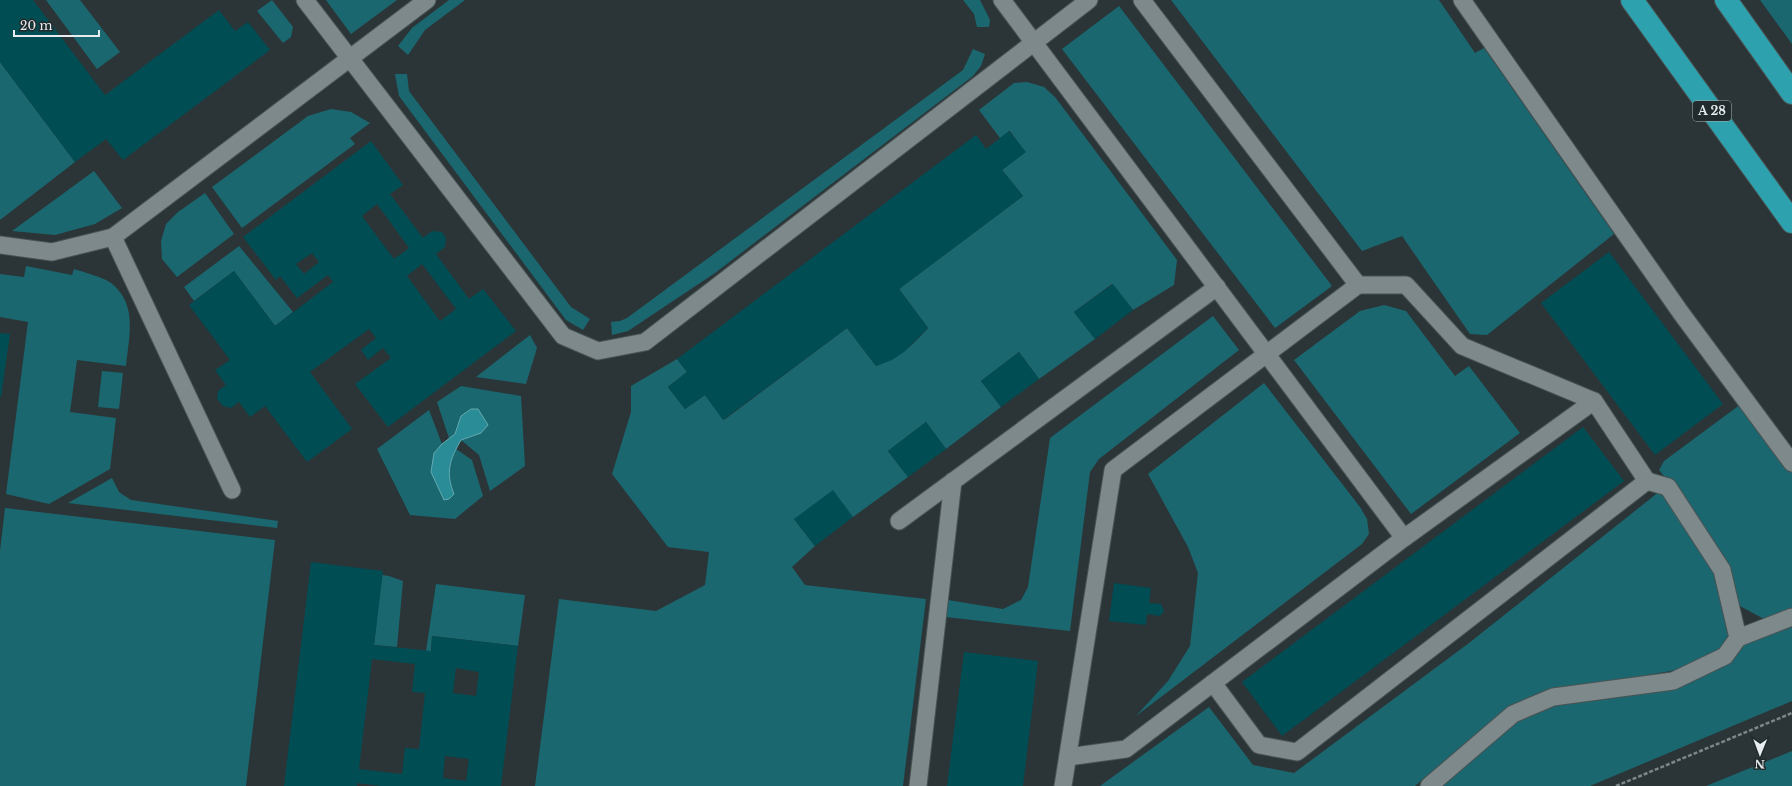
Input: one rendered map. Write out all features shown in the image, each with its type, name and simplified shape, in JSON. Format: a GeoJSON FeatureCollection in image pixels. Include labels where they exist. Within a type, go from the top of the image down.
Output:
{"type":"FeatureCollection","features":[{"type":"Feature","properties":{"kind":"highway","name":"A 28"},"geometry":{"type":"LineString","coordinates":[[1632,0],[1792,222]]}},
{"type":"Feature","properties":{"kind":"highway"},"geometry":{"type":"LineString","coordinates":[[1726,0],[1792,93]]}},
{"type":"Feature","properties":{"kind":"lane"},"geometry":{"type":"LineString","coordinates":[[305,0],[563,336],[598,351],[645,342],[1089,0]]}},
{"type":"Feature","properties":{"kind":"lane"},"geometry":{"type":"LineString","coordinates":[[0,245],[52,252],[113,237],[428,0]]}},
{"type":"Feature","properties":{"kind":"lane"},"geometry":{"type":"LineString","coordinates":[[1002,0],[1404,538]]}},
{"type":"Feature","properties":{"kind":"lane"},"geometry":{"type":"LineString","coordinates":[[1142,0],[1358,285]]}},
{"type":"Feature","properties":{"kind":"lane"},"geometry":{"type":"LineString","coordinates":[[1462,0],[1681,313],[1792,463]]}},
{"type":"Feature","properties":{"kind":"lane"},"geometry":{"type":"LineString","coordinates":[[113,237],[232,490]]}},
{"type":"Feature","properties":{"kind":"lane"},"geometry":{"type":"LineString","coordinates":[[1063,786],[1113,470],[1358,285],[1406,285],[1462,346],[1594,401],[1647,481],[1668,487],[1722,570],[1738,638]]}},
{"type":"Feature","properties":{"kind":"lane"},"geometry":{"type":"LineString","coordinates":[[899,521],[1217,287]]}},
{"type":"Feature","properties":{"kind":"lane"},"geometry":{"type":"LineString","coordinates":[[1068,757],[1126,749],[1404,538],[1594,401]]}},
{"type":"Feature","properties":{"kind":"lane"},"geometry":{"type":"LineString","coordinates":[[918,786],[953,481]]}},
{"type":"Feature","properties":{"kind":"lane"},"geometry":{"type":"LineString","coordinates":[[1213,683],[1259,746],[1297,752],[1647,481]]}},
{"type":"Feature","properties":{"kind":"lane"},"geometry":{"type":"LineString","coordinates":[[1429,786],[1513,714],[1553,698],[1673,680],[1725,656],[1738,638],[1792,617]]}},
{"type":"Feature","properties":{"kind":"path"},"geometry":{"type":"LineString","coordinates":[[1616,786],[1792,713]]}},
{"type":"Feature","properties":{"kind":"shaded area"},"geometry":{"type":"Polygon","coordinates":[[[46,0],[80,0],[120,52],[97,69],[46,0]]]}},
{"type":"Feature","properties":{"kind":"shaded area"},"geometry":{"type":"Polygon","coordinates":[[[272,0],[293,27],[291,37],[283,43],[257,11],[272,0]]]}},
{"type":"Feature","properties":{"kind":"shaded area"},"geometry":{"type":"Polygon","coordinates":[[[326,0],[397,0],[351,34],[326,0]]]}},
{"type":"Feature","properties":{"kind":"shaded area"},"geometry":{"type":"Polygon","coordinates":[[[449,0],[465,0],[425,30],[408,55],[398,46],[412,28],[449,0]]]}},
{"type":"Feature","properties":{"kind":"shaded area"},"geometry":{"type":"Polygon","coordinates":[[[963,0],[980,0],[990,20],[989,27],[977,27],[974,14],[963,0]]]}},
{"type":"Feature","properties":{"kind":"shaded area"},"geometry":{"type":"Polygon","coordinates":[[[1171,0],[1439,0],[1475,53],[1484,48],[1614,234],[1487,335],[1470,334],[1402,236],[1362,251],[1171,0]]]}},
{"type":"Feature","properties":{"kind":"shaded area"},"geometry":{"type":"Polygon","coordinates":[[[1760,0],[1792,0],[1792,44],[1760,0]]]}},
{"type":"Feature","properties":{"kind":"shaded area"},"geometry":{"type":"Polygon","coordinates":[[[1119,6],[1332,286],[1275,328],[1062,49],[1119,6]]]}},
{"type":"Feature","properties":{"kind":"shaded area"},"geometry":{"type":"Polygon","coordinates":[[[973,49],[985,54],[981,66],[973,76],[715,273],[628,331],[612,335],[611,322],[620,321],[627,318],[963,70],[973,49]]]}},
{"type":"Feature","properties":{"kind":"shaded area"},"geometry":{"type":"Polygon","coordinates":[[[0,62],[75,162],[0,220],[0,62]]]}},
{"type":"Feature","properties":{"kind":"shaded area"},"geometry":{"type":"Polygon","coordinates":[[[395,74],[407,74],[409,91],[571,307],[590,319],[583,330],[566,320],[399,96],[395,74]]]}},
{"type":"Feature","properties":{"kind":"shaded area"},"geometry":{"type":"Polygon","coordinates":[[[1027,82],[1044,87],[1055,97],[1177,260],[1174,285],[1133,310],[1112,284],[1074,312],[1095,339],[1039,379],[1019,352],[981,381],[1001,407],[946,449],[926,422],[888,451],[908,477],[853,517],[794,519],[815,546],[792,567],[805,585],[926,599],[903,786],[535,786],[559,599],[656,611],[705,585],[709,552],[668,547],[612,474],[631,412],[631,386],[677,359],[687,372],[668,387],[685,409],[705,395],[724,420],[847,328],[876,366],[905,351],[928,328],[899,289],[1023,196],[1002,170],[1025,152],[1010,131],[1000,138],[979,110],[1014,83],[1027,82]]]}},
{"type":"Feature","properties":{"kind":"shaded area"},"geometry":{"type":"Polygon","coordinates":[[[331,109],[351,112],[370,123],[350,138],[355,144],[242,228],[212,187],[308,116],[331,109]]]}},
{"type":"Feature","properties":{"kind":"shaded area"},"geometry":{"type":"Polygon","coordinates":[[[94,171],[122,208],[95,224],[55,235],[12,231],[94,171]]]}},
{"type":"Feature","properties":{"kind":"shaded area"},"geometry":{"type":"Polygon","coordinates":[[[205,193],[234,234],[177,277],[162,259],[161,241],[166,224],[178,212],[205,193]]]}},
{"type":"Feature","properties":{"kind":"shaded area"},"geometry":{"type":"Polygon","coordinates":[[[239,246],[293,312],[275,326],[234,271],[194,301],[184,287],[239,246]]]}},
{"type":"Feature","properties":{"kind":"shaded area"},"geometry":{"type":"Polygon","coordinates":[[[26,266],[72,275],[74,269],[111,283],[120,291],[125,301],[130,322],[126,366],[77,360],[70,412],[116,418],[110,469],[49,504],[6,494],[28,322],[0,317],[0,274],[24,277],[26,266]]]}},
{"type":"Feature","properties":{"kind":"shaded area"},"geometry":{"type":"Polygon","coordinates":[[[1384,305],[1406,311],[1455,376],[1469,366],[1520,433],[1411,514],[1294,360],[1360,311],[1384,305]]]}},
{"type":"Feature","properties":{"kind":"shaded area"},"geometry":{"type":"Polygon","coordinates":[[[1213,316],[1239,350],[1099,459],[1090,472],[1070,631],[946,617],[948,600],[1003,609],[1021,600],[1028,587],[1050,438],[1213,316]]]}},
{"type":"Feature","properties":{"kind":"shaded area"},"geometry":{"type":"Polygon","coordinates":[[[530,335],[537,348],[526,384],[476,377],[530,335]]]}},
{"type":"Feature","properties":{"kind":"shaded area"},"geometry":{"type":"Polygon","coordinates":[[[102,371],[123,373],[119,409],[98,407],[102,371]]]}},
{"type":"Feature","properties":{"kind":"shaded area"},"geometry":{"type":"Polygon","coordinates":[[[1264,383],[1360,507],[1367,519],[1369,534],[1362,544],[1136,716],[1168,681],[1190,646],[1198,573],[1188,547],[1148,474],[1264,383]]]}},
{"type":"Feature","properties":{"kind":"shaded area"},"geometry":{"type":"Polygon","coordinates":[[[461,386],[521,396],[525,466],[490,491],[479,455],[461,440],[456,449],[472,460],[483,496],[455,519],[410,515],[377,449],[429,410],[442,444],[449,438],[437,402],[461,386]]]}},
{"type":"Feature","properties":{"kind":"shaded area"},"geometry":{"type":"Polygon","coordinates":[[[1741,404],[1792,472],[1792,610],[1764,619],[1740,606],[1723,560],[1687,504],[1659,470],[1664,461],[1741,404]]]}},
{"type":"Feature","properties":{"kind":"shaded area"},"geometry":{"type":"Polygon","coordinates":[[[471,409],[478,409],[488,425],[481,433],[461,440],[454,453],[449,472],[454,494],[449,499],[444,500],[431,472],[434,453],[442,444],[455,434],[461,416],[471,409]]]}},
{"type":"Feature","properties":{"kind":"shaded area"},"geometry":{"type":"Polygon","coordinates":[[[112,478],[119,492],[131,500],[278,521],[277,528],[68,503],[112,478]]]}},
{"type":"Feature","properties":{"kind":"shaded area"},"geometry":{"type":"Polygon","coordinates":[[[1660,491],[1713,567],[1729,634],[1718,653],[1682,669],[1557,691],[1507,708],[1415,786],[1100,786],[1209,707],[1253,765],[1294,773],[1469,643],[1660,491]]]}},
{"type":"Feature","properties":{"kind":"shaded area"},"geometry":{"type":"Polygon","coordinates":[[[5,508],[275,540],[246,786],[0,786],[0,551],[5,508]]]}},
{"type":"Feature","properties":{"kind":"shaded area"},"geometry":{"type":"Polygon","coordinates":[[[382,575],[403,581],[397,647],[374,645],[382,575]]]}},
{"type":"Feature","properties":{"kind":"shaded area"},"geometry":{"type":"Polygon","coordinates":[[[436,584],[525,595],[518,646],[432,636],[431,651],[426,651],[436,584]]]}},
{"type":"Feature","properties":{"kind":"shaded area"},"geometry":{"type":"Polygon","coordinates":[[[1792,623],[1792,701],[1590,786],[1439,786],[1518,719],[1566,702],[1673,687],[1720,669],[1748,639],[1792,623]]]}},
{"type":"Feature","properties":{"kind":"shaded area"},"geometry":{"type":"Polygon","coordinates":[[[1792,751],[1792,786],[1706,786],[1792,751]]]}},
{"type":"Feature","properties":{"kind":"building"},"geometry":{"type":"Polygon","coordinates":[[[0,0],[33,0],[105,95],[219,10],[235,31],[248,22],[270,50],[123,160],[106,139],[75,162],[0,62],[0,0]]]}},
{"type":"Feature","properties":{"kind":"building"},"geometry":{"type":"Polygon","coordinates":[[[1009,131],[1026,152],[1002,170],[1023,196],[899,289],[928,328],[904,352],[892,360],[876,366],[847,328],[723,420],[705,395],[685,409],[668,387],[687,372],[677,359],[976,135],[986,149],[1009,131]]]}},
{"type":"Feature","properties":{"kind":"building"},"geometry":{"type":"Polygon","coordinates":[[[371,141],[403,185],[390,194],[423,238],[432,231],[442,232],[446,238],[445,247],[436,254],[469,299],[483,289],[516,331],[388,427],[355,384],[391,358],[383,348],[368,360],[361,350],[376,338],[369,329],[310,372],[352,429],[307,462],[265,406],[250,417],[239,402],[231,408],[223,406],[217,399],[218,391],[226,385],[215,370],[230,360],[189,305],[234,271],[275,326],[333,282],[328,275],[297,298],[280,276],[276,280],[243,237],[371,141]],[[377,204],[362,216],[394,259],[409,248],[377,204]],[[312,253],[296,264],[304,274],[319,262],[312,253]],[[422,264],[407,276],[440,321],[456,309],[422,264]]]}},
{"type":"Feature","properties":{"kind":"building"},"geometry":{"type":"Polygon","coordinates":[[[1609,252],[1723,404],[1655,455],[1541,303],[1609,252]]]}},
{"type":"Feature","properties":{"kind":"building"},"geometry":{"type":"Polygon","coordinates":[[[1113,284],[1133,310],[1095,339],[1074,312],[1113,284]]]}},
{"type":"Feature","properties":{"kind":"building"},"geometry":{"type":"Polygon","coordinates":[[[0,333],[10,334],[1,397],[0,397],[0,333]]]}},
{"type":"Feature","properties":{"kind":"building"},"geometry":{"type":"Polygon","coordinates":[[[1019,352],[1039,379],[1001,407],[981,381],[1019,352]]]}},
{"type":"Feature","properties":{"kind":"building"},"geometry":{"type":"Polygon","coordinates":[[[926,422],[946,449],[908,477],[888,451],[926,422]]]}},
{"type":"Feature","properties":{"kind":"building"},"geometry":{"type":"Polygon","coordinates":[[[1583,427],[1624,481],[1282,736],[1242,682],[1583,427]]]}},
{"type":"Feature","properties":{"kind":"building"},"geometry":{"type":"Polygon","coordinates":[[[833,490],[853,517],[815,546],[794,519],[833,490]]]}},
{"type":"Feature","properties":{"kind":"building"},"geometry":{"type":"Polygon","coordinates":[[[311,562],[383,571],[374,645],[431,651],[432,636],[518,646],[501,786],[382,786],[357,783],[357,786],[284,786],[311,562]],[[372,659],[359,769],[402,774],[405,748],[419,749],[425,693],[412,692],[415,664],[372,659]],[[456,668],[453,693],[476,696],[479,672],[456,668]],[[445,756],[443,778],[466,781],[469,759],[445,756]]]}},
{"type":"Feature","properties":{"kind":"building"},"geometry":{"type":"Polygon","coordinates":[[[1114,583],[1151,588],[1149,603],[1161,604],[1164,611],[1160,616],[1147,614],[1146,625],[1109,621],[1114,583]]]}},
{"type":"Feature","properties":{"kind":"building"},"geometry":{"type":"Polygon","coordinates":[[[964,652],[1038,661],[1023,786],[947,786],[964,652]]]}}]}
